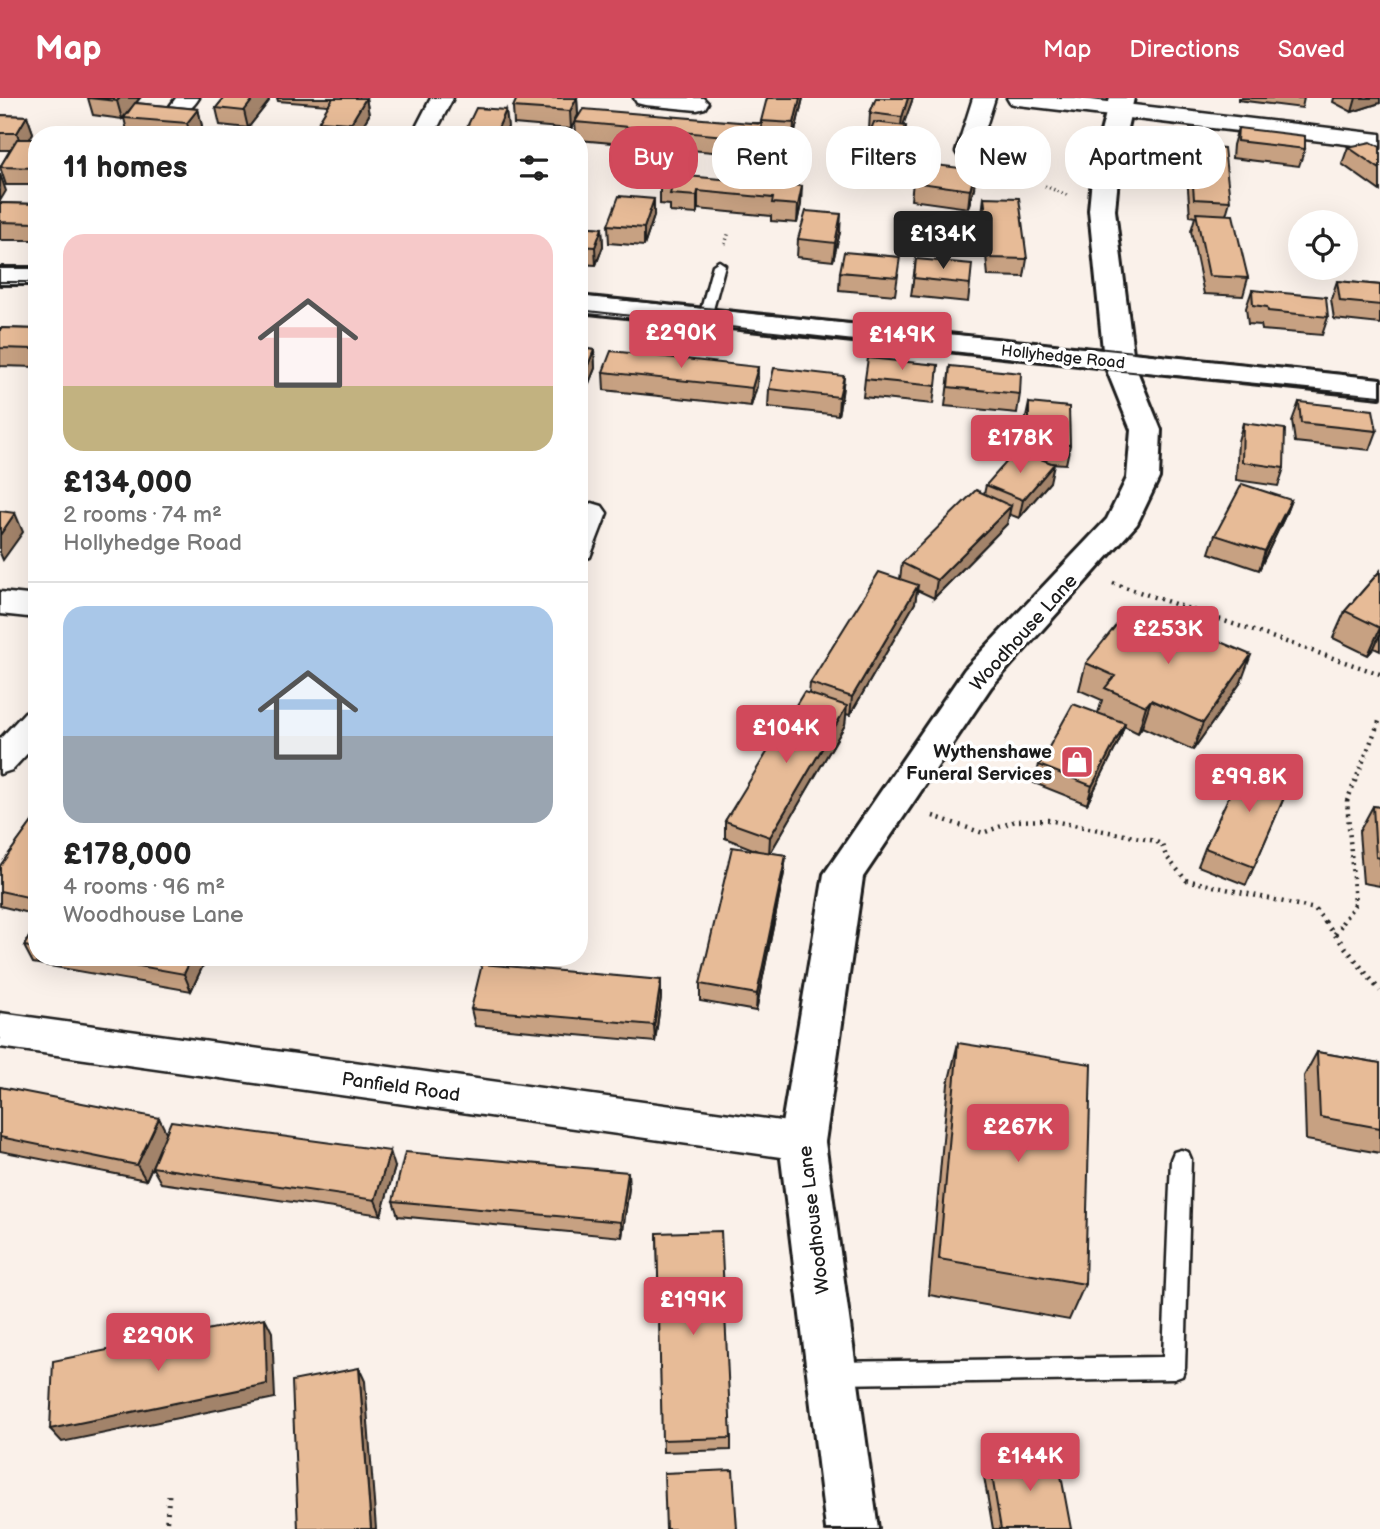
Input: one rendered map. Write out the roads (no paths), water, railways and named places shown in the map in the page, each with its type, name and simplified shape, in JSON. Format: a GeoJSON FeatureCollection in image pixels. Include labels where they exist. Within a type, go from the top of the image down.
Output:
{"type":"FeatureCollection","features":[{"type":"Feature","properties":{"kind":"street"},"geometry":{"type":"LineString","coordinates":[[428,126],[442,98]]}},
{"type":"Feature","properties":{"kind":"street"},"geometry":{"type":"LineString","coordinates":[[645,98],[697,103]]}},
{"type":"Feature","properties":{"kind":"street"},"geometry":{"type":"LineString","coordinates":[[975,126],[984,98]]}},
{"type":"Feature","properties":{"kind":"street"},"geometry":{"type":"LineString","coordinates":[[1018,98],[1121,104],[1380,141]]}},
{"type":"Feature","properties":{"kind":"street","name":"Woodhouse Lane"},"geometry":{"type":"LineString","coordinates":[[852,1529],[802,1142],[844,874],[978,678],[1121,524],[1143,478],[1146,430],[1119,363],[1102,210],[1107,158],[1121,104]]}},
{"type":"Feature","properties":{"kind":"street"},"geometry":{"type":"LineString","coordinates":[[0,275],[28,276]]}},
{"type":"Feature","properties":{"kind":"street","name":"Hollyhedge Road"},"geometry":{"type":"LineString","coordinates":[[588,305],[1119,363],[1380,388]]}},
{"type":"Feature","properties":{"kind":"street"},"geometry":{"type":"LineString","coordinates":[[588,524],[592,513]]}},
{"type":"Feature","properties":{"kind":"street"},"geometry":{"type":"LineString","coordinates":[[0,603],[28,606]]}},
{"type":"Feature","properties":{"kind":"street"},"geometry":{"type":"LineString","coordinates":[[0,761],[28,731]]}},
{"type":"Feature","properties":{"kind":"street","name":"Panfield Road"},"geometry":{"type":"LineString","coordinates":[[0,1030],[802,1142]]}},
{"type":"Feature","properties":{"kind":"lane"},"geometry":{"type":"LineString","coordinates":[[705,317],[719,265]]}},
{"type":"Feature","properties":{"kind":"lane"},"geometry":{"type":"LineString","coordinates":[[832,1373],[1174,1368],[1181,1159]]}},
{"type":"Feature","properties":{"kind":"tram line"},"geometry":{"type":"LineString","coordinates":[[0,268],[28,268]]}},
{"type":"Feature","properties":{"kind":"tram line"},"geometry":{"type":"LineString","coordinates":[[0,282],[28,282]]}},
{"type":"Feature","properties":{"kind":"tram line"},"geometry":{"type":"LineString","coordinates":[[588,296],[1380,377]]}},
{"type":"Feature","properties":{"kind":"tram line"},"geometry":{"type":"LineString","coordinates":[[588,311],[1122,371],[1380,396]]}},
{"type":"Feature","properties":{"kind":"place","name":"Wythenshawe Funeral Services"},"geometry":{"type":"Point","coordinates":[1077,762]}}]}
